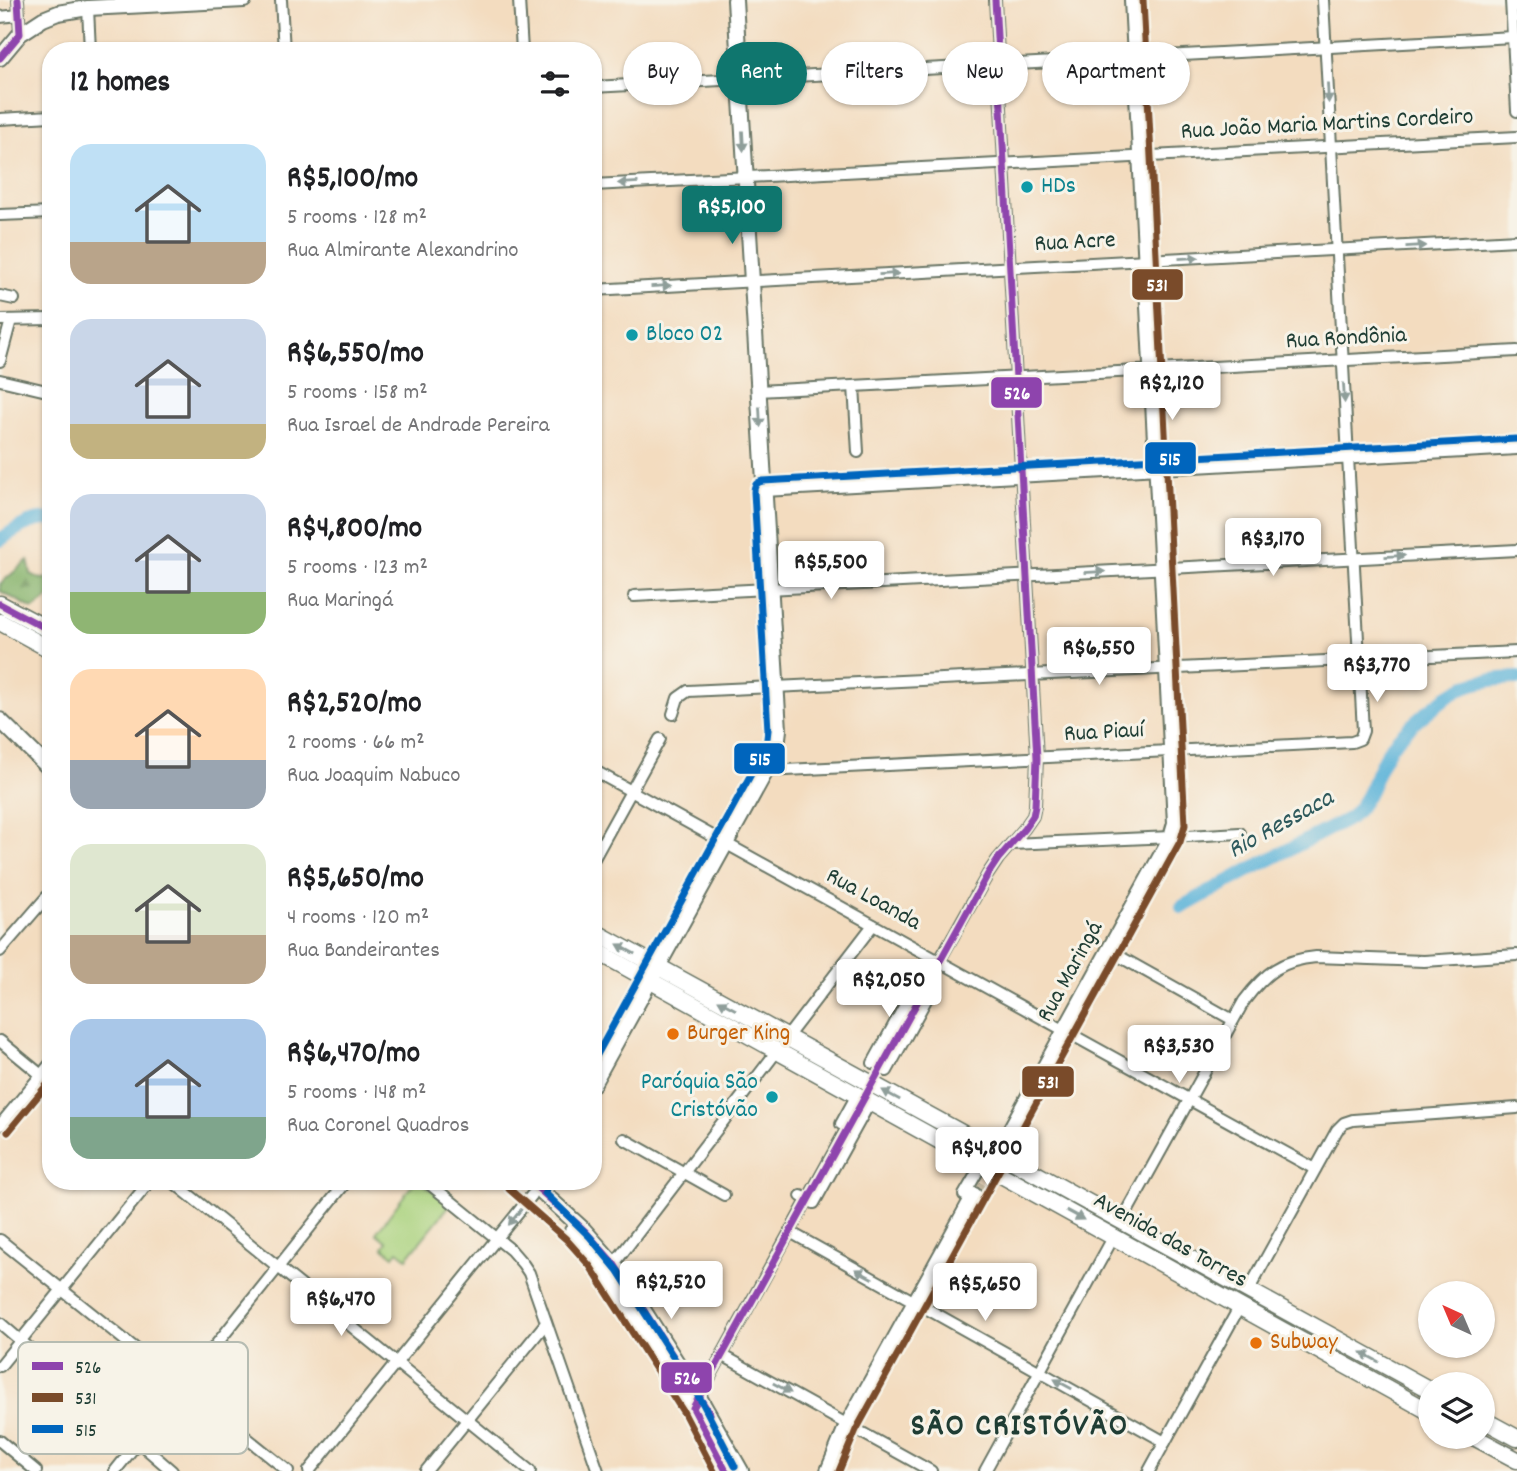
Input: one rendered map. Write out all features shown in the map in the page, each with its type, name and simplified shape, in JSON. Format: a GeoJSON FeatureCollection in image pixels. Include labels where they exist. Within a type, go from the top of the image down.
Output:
{"type":"FeatureCollection","features":[{"type":"Feature","properties":{"kind":"highway"},"geometry":{"type":"LineString","coordinates":[[0,604],[42,626]]}},
{"type":"Feature","properties":{"kind":"highway"},"geometry":{"type":"LineString","coordinates":[[0,622],[42,645]]}},
{"type":"Feature","properties":{"kind":"highway","name":"Avenida das Torres"},"geometry":{"type":"LineString","coordinates":[[602,937],[654,974]]}},
{"type":"Feature","properties":{"kind":"highway","name":"Avenida das Torres"},"geometry":{"type":"LineString","coordinates":[[602,953],[654,974],[782,1044],[1122,1221],[1418,1383]]}},
{"type":"Feature","properties":{"kind":"highway","name":"Avenida das Torres"},"geometry":{"type":"LineString","coordinates":[[782,1044],[863,1098],[1418,1405]]}},
{"type":"Feature","properties":{"kind":"highway"},"geometry":{"type":"LineString","coordinates":[[1495,1420],[1517,1424]]}},
{"type":"Feature","properties":{"kind":"highway"},"geometry":{"type":"LineString","coordinates":[[1495,1425],[1517,1438]]}},
{"type":"Feature","properties":{"kind":"highway"},"geometry":{"type":"LineString","coordinates":[[1495,1448],[1517,1460]]}},
{"type":"Feature","properties":{"kind":"main road"},"geometry":{"type":"LineString","coordinates":[[0,58],[20,34],[58,13],[92,5],[244,0]]}},
{"type":"Feature","properties":{"kind":"main road"},"geometry":{"type":"LineString","coordinates":[[735,0],[738,42]]}},
{"type":"Feature","properties":{"kind":"main road"},"geometry":{"type":"LineString","coordinates":[[1132,0],[1134,42]]}},
{"type":"Feature","properties":{"kind":"main road"},"geometry":{"type":"LineString","coordinates":[[602,1068],[766,771],[778,739],[742,105]]}},
{"type":"Feature","properties":{"kind":"main road"},"geometry":{"type":"LineString","coordinates":[[1137,105],[1176,817],[1171,837]]}},
{"type":"Feature","properties":{"kind":"main road"},"geometry":{"type":"LineString","coordinates":[[0,720],[42,757]]}},
{"type":"Feature","properties":{"kind":"main road"},"geometry":{"type":"LineString","coordinates":[[0,732],[42,772]]}},
{"type":"Feature","properties":{"kind":"main road","name":"Rua Maringá"},"geometry":{"type":"LineString","coordinates":[[1011,1128],[1171,837]]}},
{"type":"Feature","properties":{"kind":"main road"},"geometry":{"type":"LineString","coordinates":[[537,1190],[598,1260],[741,1471]]}},
{"type":"Feature","properties":{"kind":"main road"},"geometry":{"type":"LineString","coordinates":[[539,1190],[584,1230],[614,1264],[696,1403],[726,1471]]}},
{"type":"Feature","properties":{"kind":"main road"},"geometry":{"type":"LineString","coordinates":[[828,1471],[847,1425],[915,1302],[969,1195]]}},
{"type":"Feature","properties":{"kind":"street"},"geometry":{"type":"LineString","coordinates":[[18,0],[20,34]]}},
{"type":"Feature","properties":{"kind":"street"},"geometry":{"type":"LineString","coordinates":[[281,0],[283,42]]}},
{"type":"Feature","properties":{"kind":"street"},"geometry":{"type":"LineString","coordinates":[[519,0],[521,42]]}},
{"type":"Feature","properties":{"kind":"street"},"geometry":{"type":"LineString","coordinates":[[995,0],[997,42]]}},
{"type":"Feature","properties":{"kind":"street"},"geometry":{"type":"LineString","coordinates":[[1323,0],[1359,660]]}},
{"type":"Feature","properties":{"kind":"street"},"geometry":{"type":"LineString","coordinates":[[1511,0],[1517,111]]}},
{"type":"Feature","properties":{"kind":"street"},"geometry":{"type":"LineString","coordinates":[[90,42],[92,5]]}},
{"type":"Feature","properties":{"kind":"street"},"geometry":{"type":"LineString","coordinates":[[0,17],[19,15]]}},
{"type":"Feature","properties":{"kind":"street"},"geometry":{"type":"LineString","coordinates":[[1190,54],[1513,37]]}},
{"type":"Feature","properties":{"kind":"street"},"geometry":{"type":"LineString","coordinates":[[807,75],[942,68]]}},
{"type":"Feature","properties":{"kind":"street"},"geometry":{"type":"LineString","coordinates":[[602,87],[716,80]]}},
{"type":"Feature","properties":{"kind":"street"},"geometry":{"type":"LineString","coordinates":[[880,1067],[932,989],[925,985],[988,874],[1029,823],[1034,811],[1037,758],[1000,105]]}},
{"type":"Feature","properties":{"kind":"street"},"geometry":{"type":"LineString","coordinates":[[0,119],[42,117]]}},
{"type":"Feature","properties":{"kind":"street","name":"Rua João Maria Martins Cordeiro"},"geometry":{"type":"LineString","coordinates":[[602,185],[1517,137]]}},
{"type":"Feature","properties":{"kind":"street"},"geometry":{"type":"LineString","coordinates":[[0,215],[42,213]]}},
{"type":"Feature","properties":{"kind":"street","name":"Rua Acre"},"geometry":{"type":"LineString","coordinates":[[602,289],[1517,240]]}},
{"type":"Feature","properties":{"kind":"street"},"geometry":{"type":"LineString","coordinates":[[0,296],[14,299]]}},
{"type":"Feature","properties":{"kind":"street"},"geometry":{"type":"LineString","coordinates":[[0,361],[6,320],[42,319]]}},
{"type":"Feature","properties":{"kind":"street","name":"Rua Rondônia"},"geometry":{"type":"LineString","coordinates":[[758,391],[1517,351]]}},
{"type":"Feature","properties":{"kind":"street"},"geometry":{"type":"LineString","coordinates":[[0,380],[42,390]]}},
{"type":"Feature","properties":{"kind":"street"},"geometry":{"type":"LineString","coordinates":[[855,386],[858,452]]}},
{"type":"Feature","properties":{"kind":"street"},"geometry":{"type":"LineString","coordinates":[[764,491],[1517,449]]}},
{"type":"Feature","properties":{"kind":"street"},"geometry":{"type":"LineString","coordinates":[[634,596],[1517,550]]}},
{"type":"Feature","properties":{"kind":"street"},"geometry":{"type":"LineString","coordinates":[[673,714],[678,698],[688,691],[1517,652]]}},
{"type":"Feature","properties":{"kind":"street","name":"Rua Piauí"},"geometry":{"type":"LineString","coordinates":[[766,771],[1352,742],[1360,739],[1363,731],[1359,660]]}},
{"type":"Feature","properties":{"kind":"street"},"geometry":{"type":"LineString","coordinates":[[602,844],[660,739]]}},
{"type":"Feature","properties":{"kind":"street","name":"Rua Loanda"},"geometry":{"type":"LineString","coordinates":[[602,775],[1315,1169]]}},
{"type":"Feature","properties":{"kind":"street"},"geometry":{"type":"LineString","coordinates":[[1011,844],[1240,833]]}},
{"type":"Feature","properties":{"kind":"street"},"geometry":{"type":"LineString","coordinates":[[0,951],[42,902]]}},
{"type":"Feature","properties":{"kind":"street"},"geometry":{"type":"LineString","coordinates":[[614,1264],[873,925]]}},
{"type":"Feature","properties":{"kind":"street"},"geometry":{"type":"LineString","coordinates":[[1108,950],[1233,1020]]}},
{"type":"Feature","properties":{"kind":"street"},"geometry":{"type":"LineString","coordinates":[[1122,1221],[1233,1020],[1252,990],[1279,966],[1290,961],[1316,957],[1424,961],[1517,955]]}},
{"type":"Feature","properties":{"kind":"street"},"geometry":{"type":"LineString","coordinates":[[0,1041],[41,1075],[0,1125]]}},
{"type":"Feature","properties":{"kind":"street"},"geometry":{"type":"LineString","coordinates":[[807,1199],[801,1196],[863,1098]]}},
{"type":"Feature","properties":{"kind":"street"},"geometry":{"type":"LineString","coordinates":[[1248,1290],[1337,1130],[1344,1123],[1353,1120],[1517,1108]]}},
{"type":"Feature","properties":{"kind":"street"},"geometry":{"type":"LineString","coordinates":[[696,1403],[853,1117]]}},
{"type":"Feature","properties":{"kind":"street"},"geometry":{"type":"LineString","coordinates":[[624,1139],[724,1195]]}},
{"type":"Feature","properties":{"kind":"street"},"geometry":{"type":"LineString","coordinates":[[969,1195],[982,1164]]}},
{"type":"Feature","properties":{"kind":"street"},"geometry":{"type":"LineString","coordinates":[[0,1323],[20,1341],[143,1190]]}},
{"type":"Feature","properties":{"kind":"street"},"geometry":{"type":"LineString","coordinates":[[183,1190],[530,1471]]}},
{"type":"Feature","properties":{"kind":"street"},"geometry":{"type":"LineString","coordinates":[[218,1342],[340,1190]]}},
{"type":"Feature","properties":{"kind":"street"},"geometry":{"type":"LineString","coordinates":[[437,1190],[518,1258],[528,1273],[598,1471]]}},
{"type":"Feature","properties":{"kind":"street"},"geometry":{"type":"LineString","coordinates":[[309,1471],[497,1239],[531,1190]]}},
{"type":"Feature","properties":{"kind":"street"},"geometry":{"type":"LineString","coordinates":[[790,1232],[1165,1442]]}},
{"type":"Feature","properties":{"kind":"street"},"geometry":{"type":"LineString","coordinates":[[985,1471],[1114,1236]]}},
{"type":"Feature","properties":{"kind":"street"},"geometry":{"type":"LineString","coordinates":[[0,1240],[128,1342]]}},
{"type":"Feature","properties":{"kind":"street"},"geometry":{"type":"LineString","coordinates":[[1149,1471],[1240,1306]]}},
{"type":"Feature","properties":{"kind":"street"},"geometry":{"type":"LineString","coordinates":[[426,1471],[546,1323]]}},
{"type":"Feature","properties":{"kind":"street"},"geometry":{"type":"LineString","coordinates":[[0,1366],[18,1344]]}},
{"type":"Feature","properties":{"kind":"street"},"geometry":{"type":"LineString","coordinates":[[722,1356],[932,1471]]}},
{"type":"Feature","properties":{"kind":"street"},"geometry":{"type":"LineString","coordinates":[[248,1439],[288,1471]]}},
{"type":"Feature","properties":{"kind":"street"},"geometry":{"type":"LineString","coordinates":[[0,1441],[36,1471]]}},
{"type":"Feature","properties":{"kind":"street"},"geometry":{"type":"LineString","coordinates":[[114,1471],[128,1454]]}},
{"type":"Feature","properties":{"kind":"street"},"geometry":{"type":"LineString","coordinates":[[152,1454],[172,1471]]}},
{"type":"Feature","properties":{"kind":"green space"},"geometry":{"type":"Polygon","coordinates":[[[28,560],[31,574],[42,579],[42,602],[33,609],[0,591],[0,584],[28,560]]]}},
{"type":"Feature","properties":{"kind":"green space"},"geometry":{"type":"Polygon","coordinates":[[[408,1190],[431,1190],[450,1205],[407,1258],[398,1251],[394,1256],[383,1247],[387,1242],[376,1233],[408,1190]]]}},
{"type":"Feature","properties":{"kind":"waterway","name":"Rio Ressaca"},"geometry":{"type":"LineString","coordinates":[[0,540],[30,522],[42,519]]}},
{"type":"Feature","properties":{"kind":"waterway","name":"Rio Ressaca"},"geometry":{"type":"LineString","coordinates":[[1182,907],[1350,818],[1368,795],[1382,762],[1393,745],[1445,698],[1477,683],[1517,678]]}},
{"type":"Feature","properties":{"kind":"tunnel"},"geometry":{"type":"LineString","coordinates":[[853,1117],[880,1067]]}},
{"type":"Feature","properties":{"kind":"tunnel"},"geometry":{"type":"LineString","coordinates":[[974,1195],[1011,1128]]}},
{"type":"Feature","properties":{"kind":"transit line","name":"526"},"geometry":{"type":"LineString","coordinates":[[0,58],[20,34],[18,0]]}},
{"type":"Feature","properties":{"kind":"transit line","name":"526"},"geometry":{"type":"LineString","coordinates":[[726,1471],[693,1408],[988,874],[1033,816],[1035,806],[1037,758],[995,0]]}},
{"type":"Feature","properties":{"kind":"transit line","name":"531"},"geometry":{"type":"LineString","coordinates":[[839,1471],[856,1430],[1180,842],[1185,825],[1143,0]]}},
{"type":"Feature","properties":{"kind":"transit line","name":"515"},"geometry":{"type":"LineString","coordinates":[[602,1046],[766,747],[768,730],[754,492],[758,483],[1516,439]]}},
{"type":"Feature","properties":{"kind":"transit line","name":"526"},"geometry":{"type":"LineString","coordinates":[[0,604],[42,626]]}},
{"type":"Feature","properties":{"kind":"transit line","name":"531"},"geometry":{"type":"LineString","coordinates":[[8,1132],[42,1091]]}},
{"type":"Feature","properties":{"kind":"transit line","name":"531"},"geometry":{"type":"LineString","coordinates":[[510,1190],[566,1239],[590,1266],[684,1413],[714,1471]]}},
{"type":"Feature","properties":{"kind":"transit line","name":"526"},"geometry":{"type":"LineString","coordinates":[[540,1190],[585,1231],[614,1264],[710,1414]]}},
{"type":"Feature","properties":{"kind":"transit line","name":"515"},"geometry":{"type":"LineString","coordinates":[[546,1190],[545,1193],[590,1237],[618,1271],[702,1402],[735,1466]]}},
{"type":"Feature","properties":{"kind":"place","name":"HDs"},"geometry":{"type":"Point","coordinates":[1027,187]}},
{"type":"Feature","properties":{"kind":"place","name":"Bloco 02"},"geometry":{"type":"Point","coordinates":[632,335]}},
{"type":"Feature","properties":{"kind":"place","name":"Burger King"},"geometry":{"type":"Point","coordinates":[673,1034]}},
{"type":"Feature","properties":{"kind":"place","name":"Paróquia São Cristóvão"},"geometry":{"type":"Point","coordinates":[772,1097]}},
{"type":"Feature","properties":{"kind":"place","name":"Subway"},"geometry":{"type":"Point","coordinates":[1256,1343]}},
{"type":"Feature","properties":{"kind":"district","name":"SÃO CRISTÓVÃO"},"geometry":{"type":"Point","coordinates":[1020,1428]}}]}
